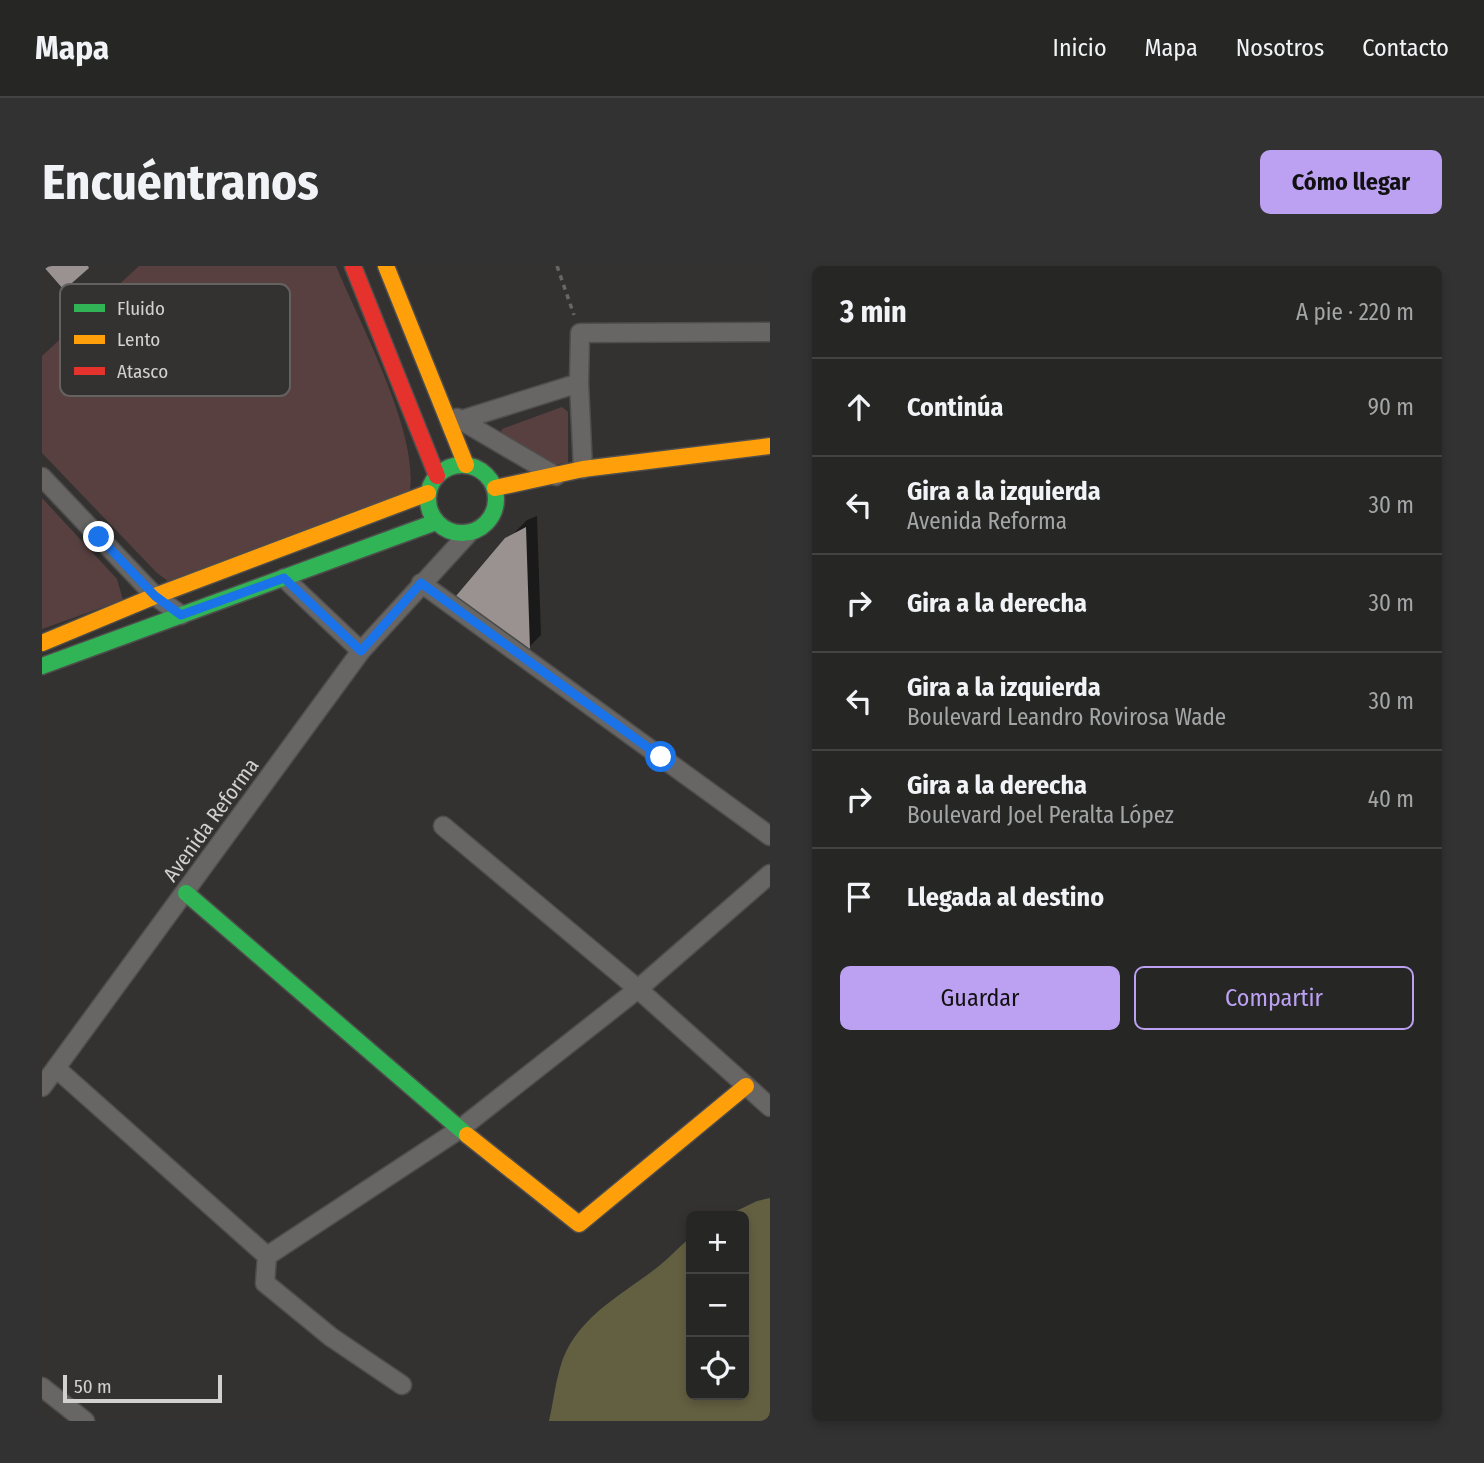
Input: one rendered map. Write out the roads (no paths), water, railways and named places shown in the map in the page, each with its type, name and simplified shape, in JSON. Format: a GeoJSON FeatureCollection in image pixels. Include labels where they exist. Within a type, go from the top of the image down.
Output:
{"type":"FeatureCollection","features":[{"type":"Feature","properties":{"kind":"main road"},"geometry":{"type":"LineString","coordinates":[[353,266],[437,476]]}},
{"type":"Feature","properties":{"kind":"main road"},"geometry":{"type":"LineString","coordinates":[[386,266],[455,417],[467,466]]}},
{"type":"Feature","properties":{"kind":"main road"},"geometry":{"type":"LineString","coordinates":[[495,488],[583,469],[770,446]]}},
{"type":"Feature","properties":{"kind":"main road"},"geometry":{"type":"LineString","coordinates":[[456,466],[467,466],[486,475],[495,488],[496,505],[493,514],[479,530],[469,533],[451,532],[436,522],[428,504],[428,494],[437,476],[456,466]]}},
{"type":"Feature","properties":{"kind":"main road"},"geometry":{"type":"LineString","coordinates":[[42,643],[155,596],[428,494]]}},
{"type":"Feature","properties":{"kind":"main road"},"geometry":{"type":"LineString","coordinates":[[42,666],[436,522]]}},
{"type":"Feature","properties":{"kind":"main road"},"geometry":{"type":"LineString","coordinates":[[186,894],[460,1129],[579,1224],[747,1086]]}},
{"type":"Feature","properties":{"kind":"street"},"geometry":{"type":"LineString","coordinates":[[583,469],[579,383],[580,333],[770,332]]}},
{"type":"Feature","properties":{"kind":"street"},"geometry":{"type":"LineString","coordinates":[[455,417],[579,383]]}},
{"type":"Feature","properties":{"kind":"street"},"geometry":{"type":"LineString","coordinates":[[455,417],[556,476]]}},
{"type":"Feature","properties":{"kind":"street"},"geometry":{"type":"LineString","coordinates":[[42,477],[155,596],[181,615]]}},
{"type":"Feature","properties":{"kind":"street","name":"Avenida Reforma"},"geometry":{"type":"LineString","coordinates":[[42,1087],[186,894],[361,651],[469,533]]}},
{"type":"Feature","properties":{"kind":"street"},"geometry":{"type":"LineString","coordinates":[[284,578],[361,651]]}},
{"type":"Feature","properties":{"kind":"street"},"geometry":{"type":"LineString","coordinates":[[421,583],[770,836]]}},
{"type":"Feature","properties":{"kind":"street"},"geometry":{"type":"LineString","coordinates":[[443,827],[638,989],[770,1107]]}},
{"type":"Feature","properties":{"kind":"street"},"geometry":{"type":"LineString","coordinates":[[267,1256],[460,1129],[638,989],[770,874]]}},
{"type":"Feature","properties":{"kind":"street"},"geometry":{"type":"LineString","coordinates":[[57,1069],[267,1256]]}},
{"type":"Feature","properties":{"kind":"street"},"geometry":{"type":"LineString","coordinates":[[267,1256],[265,1283],[331,1337],[402,1385]]}},
{"type":"Feature","properties":{"kind":"street"},"geometry":{"type":"LineString","coordinates":[[42,1410],[47,1391],[85,1421]]}}]}
